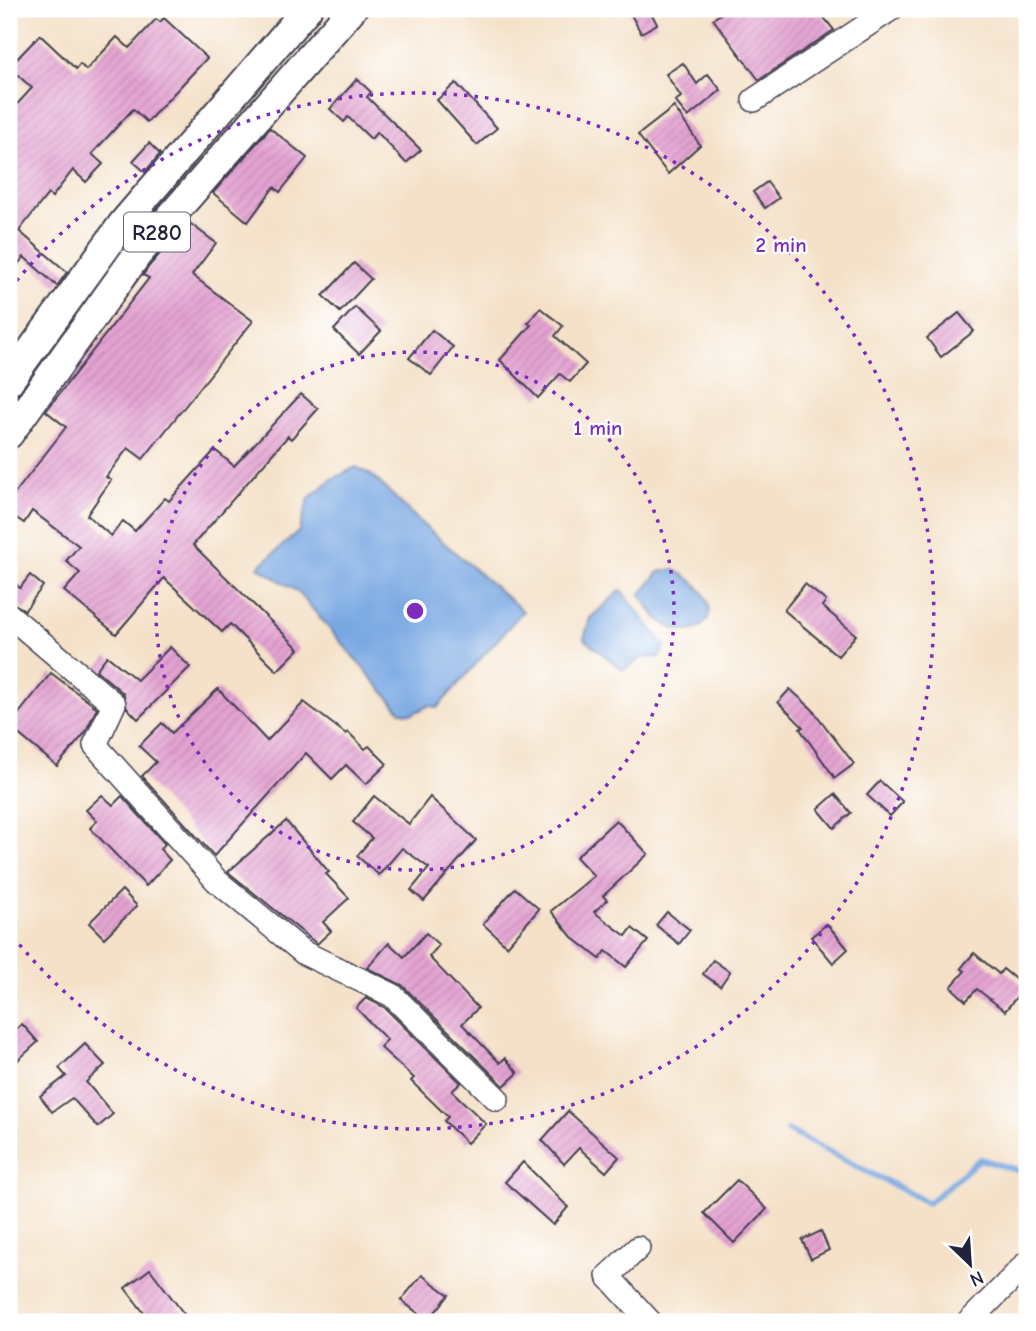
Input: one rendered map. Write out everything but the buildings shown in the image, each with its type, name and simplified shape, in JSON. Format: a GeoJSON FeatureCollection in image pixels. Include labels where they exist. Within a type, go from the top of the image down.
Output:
{"type":"FeatureCollection","features":[{"type":"Feature","properties":{"kind":"main road","name":"R280"},"geometry":{"type":"LineString","coordinates":[[9,381],[124,222],[307,9]]}},
{"type":"Feature","properties":{"kind":"main road","name":"R280"},"geometry":{"type":"LineString","coordinates":[[9,434],[137,255],[352,9]]}},
{"type":"Feature","properties":{"kind":"street"},"geometry":{"type":"LineString","coordinates":[[754,100],[891,9]]}},
{"type":"Feature","properties":{"kind":"street"},"geometry":{"type":"LineString","coordinates":[[9,615],[114,704],[95,745],[217,881],[304,953],[393,995],[497,1099]]}},
{"type":"Feature","properties":{"kind":"street"},"geometry":{"type":"LineString","coordinates":[[638,1248],[608,1276],[650,1322]]}},
{"type":"Feature","properties":{"kind":"street"},"geometry":{"type":"LineString","coordinates":[[969,1322],[1027,1263]]}},
{"type":"Feature","properties":{"kind":"water"},"geometry":{"type":"Polygon","coordinates":[[[356,467],[373,476],[420,522],[523,611],[437,708],[430,705],[412,714],[401,712],[298,592],[258,567],[299,531],[309,498],[332,479],[356,467]]]}},
{"type":"Feature","properties":{"kind":"water"},"geometry":{"type":"Polygon","coordinates":[[[673,569],[697,586],[708,602],[709,616],[701,626],[688,631],[672,628],[656,616],[641,594],[659,572],[673,569]]]}},
{"type":"Feature","properties":{"kind":"water"},"geometry":{"type":"Polygon","coordinates":[[[621,590],[665,646],[659,657],[642,658],[623,670],[584,639],[590,618],[621,590]]]}},
{"type":"Feature","properties":{"kind":"waterway"},"geometry":{"type":"LineString","coordinates":[[787,1130],[928,1203],[980,1159],[1027,1173]]}}]}
